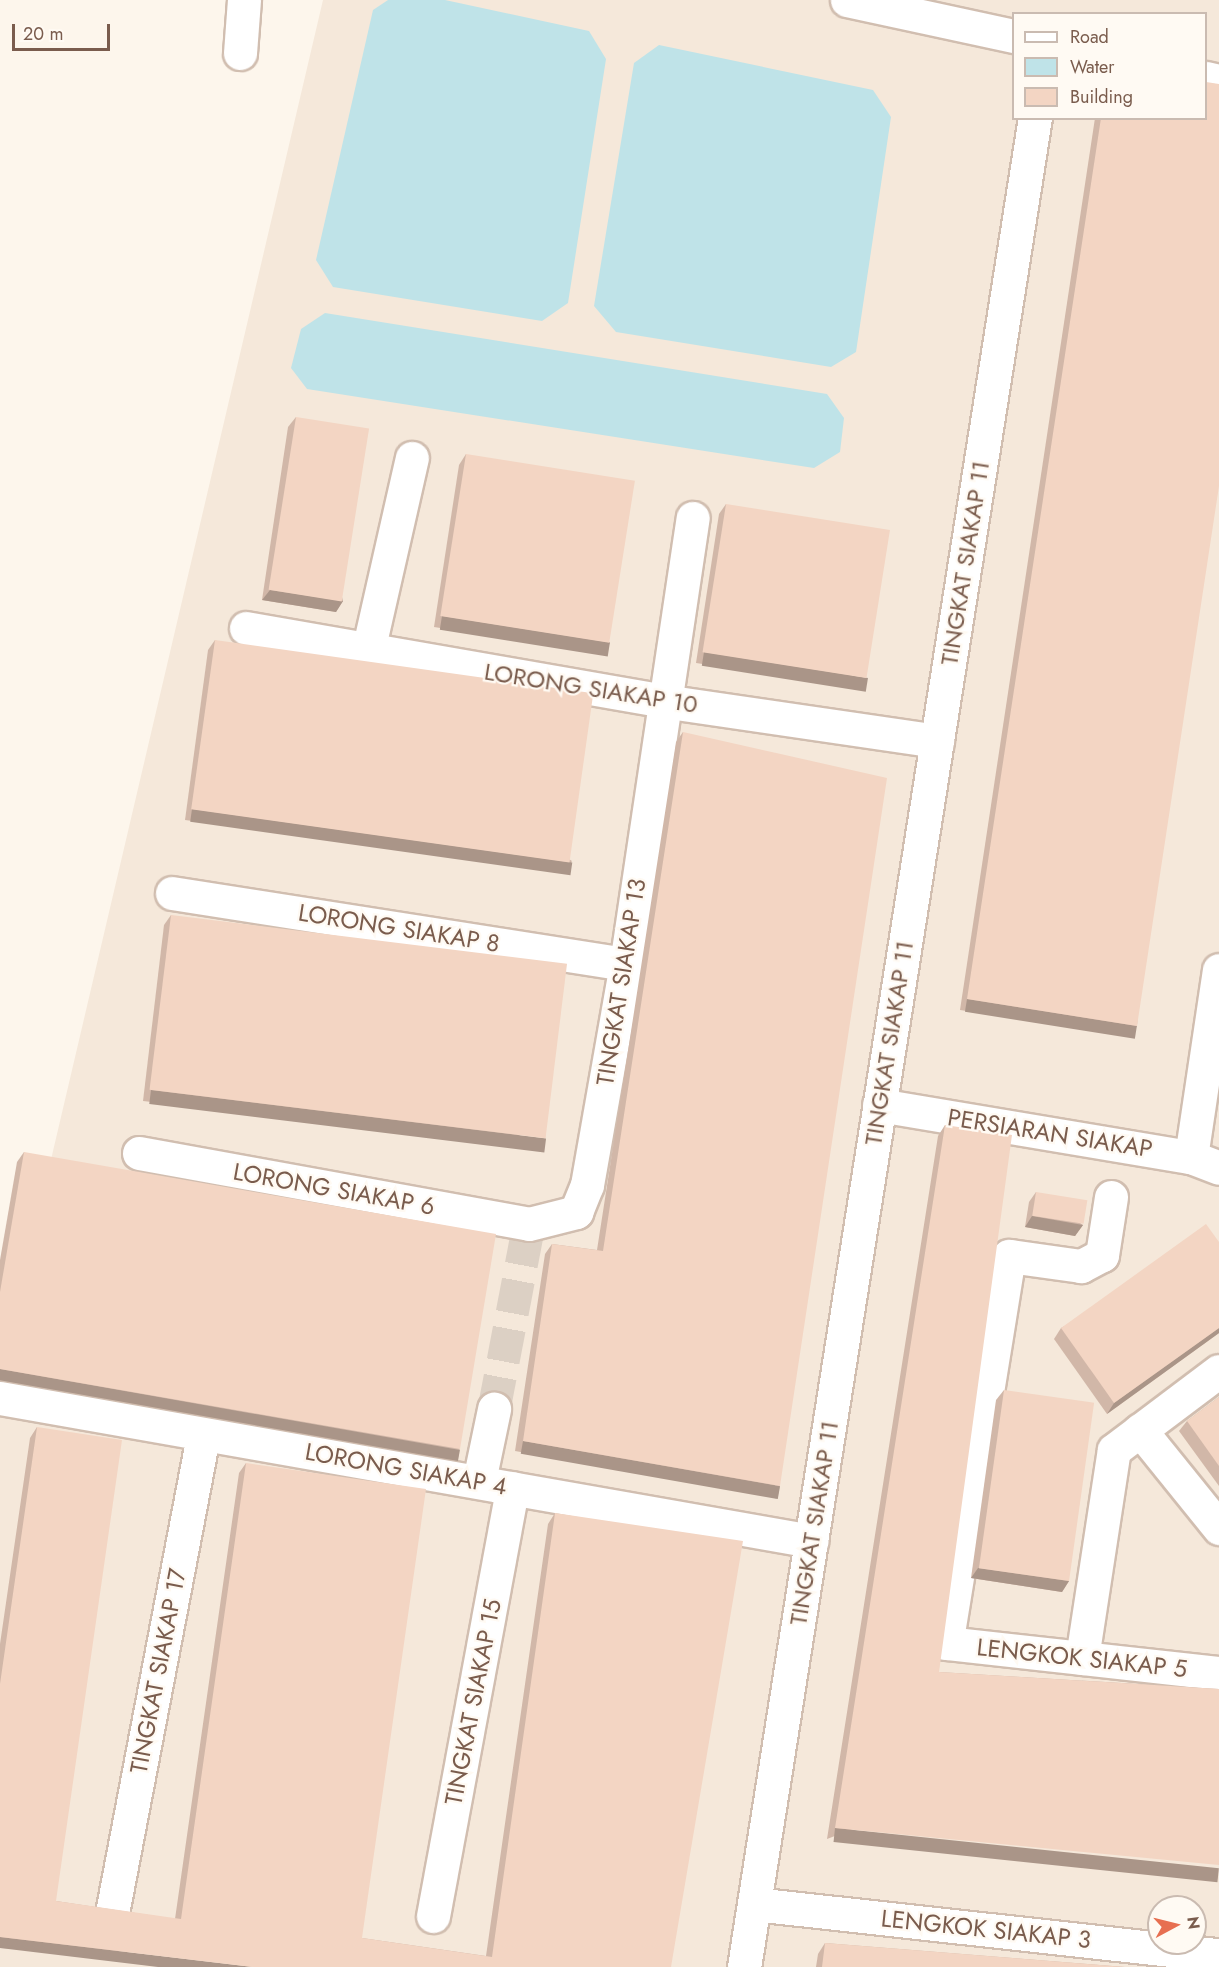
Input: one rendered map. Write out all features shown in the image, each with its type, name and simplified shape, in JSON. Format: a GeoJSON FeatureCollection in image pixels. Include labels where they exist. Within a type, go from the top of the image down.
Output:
{"type":"FeatureCollection","features":[{"type":"Feature","properties":{"kind":"street"},"geometry":{"type":"LineString","coordinates":[[240,53],[244,0]]}},
{"type":"Feature","properties":{"kind":"street"},"geometry":{"type":"LineString","coordinates":[[847,0],[1012,36]]}},
{"type":"Feature","properties":{"kind":"street","name":"TINGKAT SIAKAP 11"},"geometry":{"type":"LineString","coordinates":[[744,1967],[1035,120]]}},
{"type":"Feature","properties":{"kind":"street"},"geometry":{"type":"LineString","coordinates":[[368,651],[412,458]]}},
{"type":"Feature","properties":{"kind":"street","name":"TINGKAT SIAKAP 13"},"geometry":{"type":"LineString","coordinates":[[529,1224],[576,1212],[587,1185],[626,964],[663,701],[693,518]]}},
{"type":"Feature","properties":{"kind":"street","name":"LORONG SIAKAP 10"},"geometry":{"type":"LineString","coordinates":[[246,627],[368,651],[663,701],[937,741]]}},
{"type":"Feature","properties":{"kind":"street","name":"LORONG SIAKAP 8"},"geometry":{"type":"LineString","coordinates":[[172,893],[626,964]]}},
{"type":"Feature","properties":{"kind":"street"},"geometry":{"type":"LineString","coordinates":[[1205,1162],[1219,970]]}},
{"type":"Feature","properties":{"kind":"street","name":"PERSIARAN SIAKAP"},"geometry":{"type":"LineString","coordinates":[[879,1105],[1205,1162]]}},
{"type":"Feature","properties":{"kind":"street","name":"LORONG SIAKAP 6"},"geometry":{"type":"LineString","coordinates":[[139,1153],[529,1224]]}},
{"type":"Feature","properties":{"kind":"street","name":"LENGKOK SIAKAP 5"},"geometry":{"type":"LineString","coordinates":[[1111,1197],[1102,1255],[1081,1266],[1009,1256],[945,1643],[1219,1673]]}},
{"type":"Feature","properties":{"kind":"street"},"geometry":{"type":"LineString","coordinates":[[1082,1658],[1114,1450],[1219,1371]]}},
{"type":"Feature","properties":{"kind":"street","name":"LORONG SIAKAP 4"},"geometry":{"type":"LineString","coordinates":[[0,1398],[811,1541]]}},
{"type":"Feature","properties":{"kind":"street"},"geometry":{"type":"LineString","coordinates":[[479,1481],[494,1409]]}},
{"type":"Feature","properties":{"kind":"street"},"geometry":{"type":"LineString","coordinates":[[1140,1430],[1219,1528]]}},
{"type":"Feature","properties":{"kind":"street","name":"TINGKAT SIAKAP 17"},"geometry":{"type":"LineString","coordinates":[[113,1908],[203,1434]]}},
{"type":"Feature","properties":{"kind":"street","name":"TINGKAT SIAKAP 15"},"geometry":{"type":"LineString","coordinates":[[433,1916],[512,1488]]}},
{"type":"Feature","properties":{"kind":"street","name":"LENGKOK SIAKAP 3"},"geometry":{"type":"LineString","coordinates":[[754,1904],[1219,1954]]}},
{"type":"Feature","properties":{"kind":"shaded area"},"geometry":{"type":"Polygon","coordinates":[[[323,0],[1219,0],[1219,1967],[0,1967],[0,1377],[323,0]]]}},
{"type":"Feature","properties":{"kind":"water"},"geometry":{"type":"Polygon","coordinates":[[[388,0],[445,0],[589,31],[606,59],[568,303],[542,321],[333,287],[316,260],[373,10],[388,0]]]}},
{"type":"Feature","properties":{"kind":"water"},"geometry":{"type":"Polygon","coordinates":[[[659,45],[873,90],[891,117],[856,352],[831,367],[616,332],[594,306],[634,63],[659,45]]]}},
{"type":"Feature","properties":{"kind":"water"},"geometry":{"type":"Polygon","coordinates":[[[325,313],[827,394],[844,418],[840,452],[814,468],[307,389],[291,368],[301,329],[325,313]]]}},
{"type":"Feature","properties":{"kind":"building"},"geometry":{"type":"Polygon","coordinates":[[[1207,82],[1219,84],[1219,486],[1137,1026],[967,999],[1101,120],[1207,120],[1207,82]]]}},
{"type":"Feature","properties":{"kind":"building"},"geometry":{"type":"Polygon","coordinates":[[[296,417],[369,429],[342,601],[269,590],[296,417]]]}},
{"type":"Feature","properties":{"kind":"building"},"geometry":{"type":"Polygon","coordinates":[[[466,454],[635,481],[609,643],[440,616],[466,454]]]}},
{"type":"Feature","properties":{"kind":"building"},"geometry":{"type":"Polygon","coordinates":[[[726,504],[890,530],[866,678],[703,652],[726,504]]]}},
{"type":"Feature","properties":{"kind":"building"},"geometry":{"type":"Polygon","coordinates":[[[215,640],[593,693],[569,862],[191,809],[215,640]]]}},
{"type":"Feature","properties":{"kind":"building"},"geometry":{"type":"Polygon","coordinates":[[[683,732],[887,778],[780,1486],[523,1441],[552,1244],[603,1251],[683,732]]]}},
{"type":"Feature","properties":{"kind":"building"},"geometry":{"type":"Polygon","coordinates":[[[171,915],[567,964],[546,1138],[150,1090],[171,915]]]}},
{"type":"Feature","properties":{"kind":"building"},"geometry":{"type":"Polygon","coordinates":[[[945,1125],[1012,1135],[939,1672],[1219,1689],[1219,1865],[835,1828],[945,1125]]]}},
{"type":"Feature","properties":{"kind":"building"},"geometry":{"type":"Polygon","coordinates":[[[24,1152],[496,1234],[460,1449],[0,1369],[0,1292],[24,1152]]]}},
{"type":"Feature","properties":{"kind":"building"},"geometry":{"type":"Polygon","coordinates":[[[1036,1192],[1087,1200],[1084,1224],[1032,1216],[1036,1192]]]}},
{"type":"Feature","properties":{"kind":"building"},"geometry":{"type":"Polygon","coordinates":[[[1206,1224],[1219,1242],[1219,1328],[1114,1403],[1061,1328],[1206,1224]]]}},
{"type":"Feature","properties":{"kind":"building"},"geometry":{"type":"Polygon","coordinates":[[[1004,1390],[1094,1403],[1069,1581],[979,1568],[1004,1390]]]}},
{"type":"Feature","properties":{"kind":"building"},"geometry":{"type":"Polygon","coordinates":[[[1219,1397],[1219,1466],[1187,1421],[1219,1397]]]}},
{"type":"Feature","properties":{"kind":"building"},"geometry":{"type":"Polygon","coordinates":[[[37,1427],[122,1440],[56,1901],[181,1919],[246,1463],[426,1489],[362,1938],[492,1957],[555,1513],[743,1541],[671,1967],[253,1967],[0,1937],[0,1684],[37,1427]]]}},
{"type":"Feature","properties":{"kind":"building"},"geometry":{"type":"Polygon","coordinates":[[[825,1943],[1125,1967],[822,1967],[825,1943]]]}},
{"type":"Feature","properties":{"kind":"tunnel"},"geometry":{"type":"LineString","coordinates":[[494,1409],[529,1224]]}}]}
